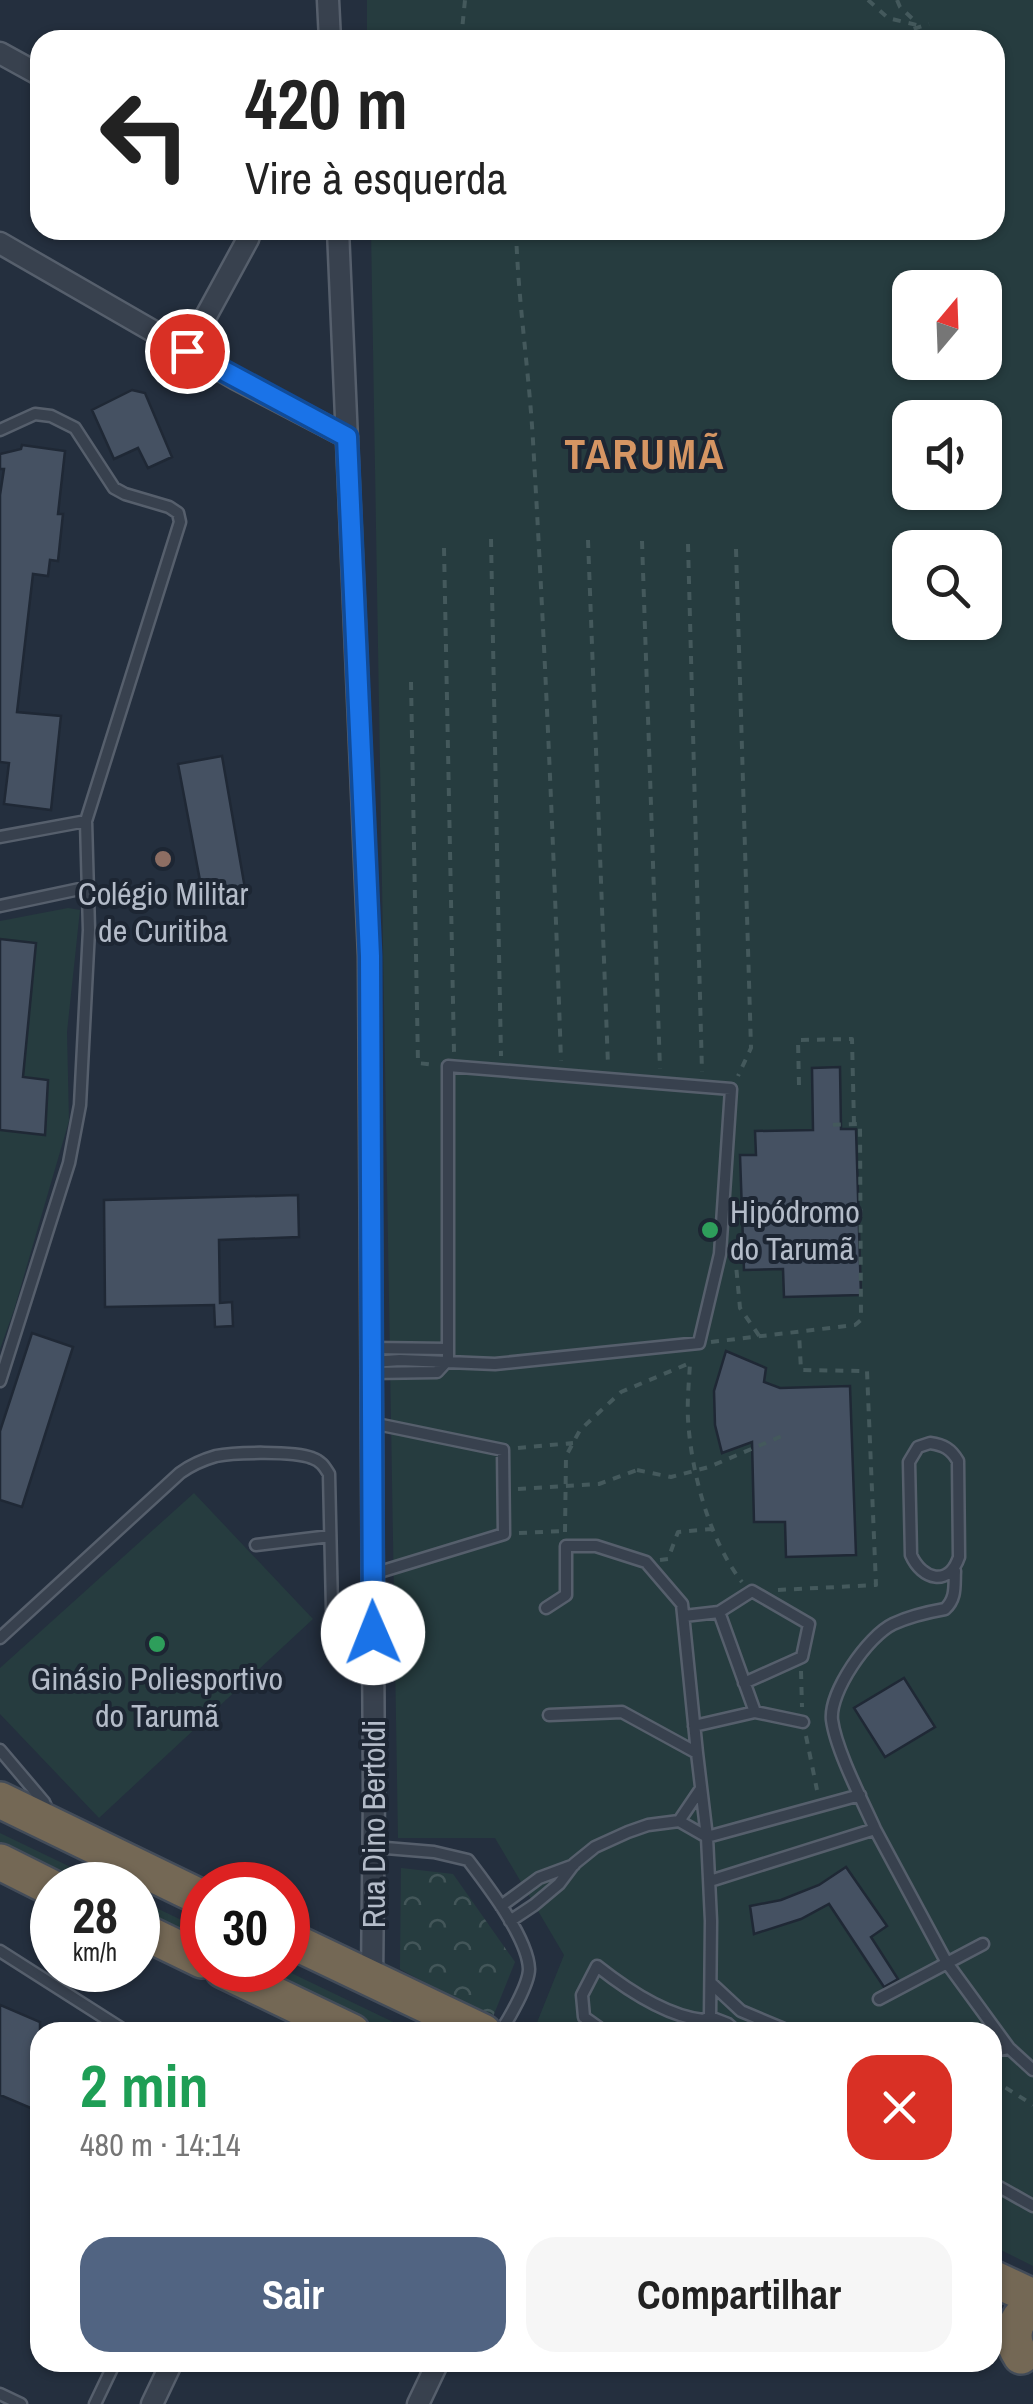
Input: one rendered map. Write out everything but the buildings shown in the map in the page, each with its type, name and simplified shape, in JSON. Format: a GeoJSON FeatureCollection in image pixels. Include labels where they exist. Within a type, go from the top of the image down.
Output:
{"type":"FeatureCollection","features":[{"type":"Feature","properties":{"kind":"highway"},"geometry":{"type":"LineString","coordinates":[[0,1800],[180,1887]]}},
{"type":"Feature","properties":{"kind":"highway"},"geometry":{"type":"LineString","coordinates":[[0,1862],[30,1877]]}},
{"type":"Feature","properties":{"kind":"highway"},"geometry":{"type":"LineString","coordinates":[[310,1950],[462,2022]]}},
{"type":"Feature","properties":{"kind":"highway"},"geometry":{"type":"LineString","coordinates":[[265,1992],[323,2022]]}},
{"type":"Feature","properties":{"kind":"highway"},"geometry":{"type":"LineString","coordinates":[[1002,2283],[1033,2297]]}},
{"type":"Feature","properties":{"kind":"highway"},"geometry":{"type":"LineString","coordinates":[[1015,2354],[1014,2327],[1019,2317],[1033,2306]]}},
{"type":"Feature","properties":{"kind":"street"},"geometry":{"type":"LineString","coordinates":[[328,0],[330,30]]}},
{"type":"Feature","properties":{"kind":"street"},"geometry":{"type":"LineString","coordinates":[[0,53],[30,70]]}},
{"type":"Feature","properties":{"kind":"street"},"geometry":{"type":"LineString","coordinates":[[187,351],[248,240]]}},
{"type":"Feature","properties":{"kind":"street","name":"Rua Dino Bertoldi"},"geometry":{"type":"LineString","coordinates":[[338,240],[370,956],[372,1980]]}},
{"type":"Feature","properties":{"kind":"street"},"geometry":{"type":"LineString","coordinates":[[0,243],[187,351],[347,437]]}},
{"type":"Feature","properties":{"kind":"street"},"geometry":{"type":"LineString","coordinates":[[152,2404],[167,2372]]}},
{"type":"Feature","properties":{"kind":"street"},"geometry":{"type":"LineString","coordinates":[[418,2404],[433,2372]]}},
{"type":"Feature","properties":{"kind":"lane"},"geometry":{"type":"LineString","coordinates":[[0,430],[36,414],[51,416],[75,428],[114,488],[169,507],[178,513],[180,522],[86,821],[87,994],[80,1105],[68,1163],[0,1381]]}},
{"type":"Feature","properties":{"kind":"lane"},"geometry":{"type":"LineString","coordinates":[[0,837],[86,821]]}},
{"type":"Feature","properties":{"kind":"lane"},"geometry":{"type":"LineString","coordinates":[[0,906],[89,886]]}},
{"type":"Feature","properties":{"kind":"lane"},"geometry":{"type":"LineString","coordinates":[[372,1361],[438,1372],[448,1355],[451,1067],[732,1090],[720,1254],[699,1343],[495,1364],[448,1355],[372,1361]]}},
{"type":"Feature","properties":{"kind":"lane"},"geometry":{"type":"LineString","coordinates":[[372,1423],[503,1450],[504,1489],[504,1534],[372,1574]]}},
{"type":"Feature","properties":{"kind":"lane"},"geometry":{"type":"LineString","coordinates":[[954,1571],[936,1577],[924,1572],[911,1555],[909,1462],[918,1447],[930,1443],[942,1445],[958,1462],[959,1558],[951,1603],[945,1609],[889,1625],[862,1652],[839,1688],[832,1717],[875,1829],[947,1964],[990,2022]]}},
{"type":"Feature","properties":{"kind":"lane"},"geometry":{"type":"LineString","coordinates":[[0,1638],[180,1473],[202,1460],[221,1455],[294,1454],[323,1464],[329,1474],[333,1654],[339,1660],[373,1662]]}},
{"type":"Feature","properties":{"kind":"lane"},"geometry":{"type":"LineString","coordinates":[[256,1545],[330,1536]]}},
{"type":"Feature","properties":{"kind":"lane"},"geometry":{"type":"LineString","coordinates":[[546,1608],[566,1596],[566,1546],[596,1546],[646,1562],[682,1604],[710,1881],[712,1984],[704,2022]]}},
{"type":"Feature","properties":{"kind":"lane"},"geometry":{"type":"LineString","coordinates":[[684,1616],[720,1612],[752,1591],[809,1624],[802,1656],[744,1683]]}},
{"type":"Feature","properties":{"kind":"lane"},"geometry":{"type":"LineString","coordinates":[[720,1612],[754,1712]]}},
{"type":"Feature","properties":{"kind":"lane"},"geometry":{"type":"LineString","coordinates":[[549,1715],[622,1712],[697,1753]]}},
{"type":"Feature","properties":{"kind":"lane"},"geometry":{"type":"LineString","coordinates":[[694,1726],[754,1712],[804,1722]]}},
{"type":"Feature","properties":{"kind":"lane"},"geometry":{"type":"LineString","coordinates":[[0,1750],[44,1802],[54,1826]]}},
{"type":"Feature","properties":{"kind":"lane"},"geometry":{"type":"LineString","coordinates":[[679,1821],[700,1789]]}},
{"type":"Feature","properties":{"kind":"lane"},"geometry":{"type":"LineString","coordinates":[[510,1921],[559,1884],[574,1864],[595,1847],[628,1832],[679,1821],[706,1837],[860,1795]]}},
{"type":"Feature","properties":{"kind":"lane"},"geometry":{"type":"LineString","coordinates":[[710,1881],[875,1829]]}},
{"type":"Feature","properties":{"kind":"lane"},"geometry":{"type":"LineString","coordinates":[[374,1847],[434,1852],[468,1860],[501,1906],[526,1952],[529,1972],[507,2022]]}},
{"type":"Feature","properties":{"kind":"lane"},"geometry":{"type":"LineString","coordinates":[[501,1906],[539,1878],[574,1864]]}},
{"type":"Feature","properties":{"kind":"lane"},"geometry":{"type":"LineString","coordinates":[[878,1999],[983,1944]]}},
{"type":"Feature","properties":{"kind":"lane"},"geometry":{"type":"LineString","coordinates":[[0,1952],[111,2022]]}},
{"type":"Feature","properties":{"kind":"lane"},"geometry":{"type":"LineString","coordinates":[[591,2022],[584,2017],[582,1995],[597,1966],[676,2014],[719,2022]]}},
{"type":"Feature","properties":{"kind":"lane"},"geometry":{"type":"LineString","coordinates":[[712,1984],[741,2011],[767,2022]]}},
{"type":"Feature","properties":{"kind":"lane"},"geometry":{"type":"LineString","coordinates":[[1002,2039],[1033,2070]]}},
{"type":"Feature","properties":{"kind":"lane"},"geometry":{"type":"LineString","coordinates":[[1002,2049],[1009,2048]]}},
{"type":"Feature","properties":{"kind":"lane"},"geometry":{"type":"LineString","coordinates":[[1002,2189],[1033,2206]]}},
{"type":"Feature","properties":{"kind":"lane"},"geometry":{"type":"LineString","coordinates":[[95,2404],[109,2372]]}},
{"type":"Feature","properties":{"kind":"lane"},"geometry":{"type":"LineString","coordinates":[[0,2394],[20,2404]]}},
{"type":"Feature","properties":{"kind":"path"},"geometry":{"type":"LineString","coordinates":[[462,30],[466,0]]}},
{"type":"Feature","properties":{"kind":"path"},"geometry":{"type":"LineString","coordinates":[[868,0],[888,18],[920,26]]}},
{"type":"Feature","properties":{"kind":"path"},"geometry":{"type":"LineString","coordinates":[[897,0],[920,26]]}},
{"type":"Feature","properties":{"kind":"path"},"geometry":{"type":"LineString","coordinates":[[910,30],[929,24]]}},
{"type":"Feature","properties":{"kind":"path"},"geometry":{"type":"LineString","coordinates":[[516,240],[533,436],[562,1076]]}},
{"type":"Feature","properties":{"kind":"path"},"geometry":{"type":"LineString","coordinates":[[491,539],[502,1071]]}},
{"type":"Feature","properties":{"kind":"path"},"geometry":{"type":"LineString","coordinates":[[588,540],[608,1080]]}},
{"type":"Feature","properties":{"kind":"path"},"geometry":{"type":"LineString","coordinates":[[642,542],[660,1084]]}},
{"type":"Feature","properties":{"kind":"path"},"geometry":{"type":"LineString","coordinates":[[688,544],[703,1087]]}},
{"type":"Feature","properties":{"kind":"path"},"geometry":{"type":"LineString","coordinates":[[411,682],[418,1063],[451,1067],[444,548]]}},
{"type":"Feature","properties":{"kind":"path"},"geometry":{"type":"LineString","coordinates":[[732,1090],[750,1048],[736,549]]}},
{"type":"Feature","properties":{"kind":"path"},"geometry":{"type":"LineString","coordinates":[[799,1084],[798,1040],[852,1039],[854,1124]]}},
{"type":"Feature","properties":{"kind":"path"},"geometry":{"type":"LineString","coordinates":[[699,1343],[799,1333],[855,1325],[862,1320],[860,1124],[828,1124]]}},
{"type":"Feature","properties":{"kind":"path"},"geometry":{"type":"LineString","coordinates":[[735,1250],[740,1308],[760,1337]]}},
{"type":"Feature","properties":{"kind":"path"},"geometry":{"type":"LineString","coordinates":[[566,1546],[566,1456],[580,1430],[621,1392],[690,1364],[688,1418],[696,1475],[713,1529],[739,1580],[752,1591],[876,1585],[868,1370],[801,1370],[799,1333]]}},
{"type":"Feature","properties":{"kind":"path"},"geometry":{"type":"LineString","coordinates":[[504,1489],[599,1484],[637,1470],[671,1478],[710,1467],[782,1436]]}},
{"type":"Feature","properties":{"kind":"path"},"geometry":{"type":"LineString","coordinates":[[503,1450],[573,1443]]}},
{"type":"Feature","properties":{"kind":"path"},"geometry":{"type":"LineString","coordinates":[[646,1562],[668,1559],[678,1532],[713,1529]]}},
{"type":"Feature","properties":{"kind":"path"},"geometry":{"type":"LineString","coordinates":[[504,1534],[565,1531]]}},
{"type":"Feature","properties":{"kind":"path"},"geometry":{"type":"LineString","coordinates":[[1002,2085],[1033,2105]]}},
{"type":"Feature","properties":{"kind":"green space","name":"Hipódromo do Tarumã"},"geometry":{"type":"Polygon","coordinates":[[[367,0],[1033,0],[1033,2266],[1002,2250],[1002,2022],[537,2022],[564,1955],[495,1838],[398,1838],[371,240],[1005,240],[1005,30],[367,30],[367,0]]]}},
{"type":"Feature","properties":{"kind":"green space"},"geometry":{"type":"Polygon","coordinates":[[[68,908],[80,910],[67,1032],[69,1121],[0,1349],[0,921],[68,908]]]}},
{"type":"Feature","properties":{"kind":"green space","name":"Ginásio Poliesportivo do Tarumã"},"geometry":{"type":"Polygon","coordinates":[[[194,1493],[313,1619],[99,1818],[0,1714],[0,1668],[194,1493]]]}},
{"type":"Feature","properties":{"kind":"green space"},"geometry":{"type":"Polygon","coordinates":[[[0,1833],[60,1862],[30,1863],[0,1848],[0,1833]]]}},
{"type":"Feature","properties":{"kind":"green space"},"geometry":{"type":"Polygon","coordinates":[[[401,1868],[453,1874],[515,1962],[492,2019],[400,1969],[401,1868]]]}},
{"type":"Feature","properties":{"kind":"green space"},"geometry":{"type":"Polygon","coordinates":[[[160,1910],[180,1919],[180,1936],[160,1926],[160,1910]]]}},
{"type":"Feature","properties":{"kind":"green space"},"geometry":{"type":"Polygon","coordinates":[[[310,1982],[393,2022],[355,2022],[293,1992],[310,1992],[310,1982]]]}},
{"type":"Feature","properties":{"kind":"place","name":"Colégio Militar de Curitiba"},"geometry":{"type":"Point","coordinates":[163,859]}},
{"type":"Feature","properties":{"kind":"place","name":"Hipódromo do Tarumã"},"geometry":{"type":"Point","coordinates":[710,1230]}},
{"type":"Feature","properties":{"kind":"place","name":"Ginásio Poliesportivo do Tarumã"},"geometry":{"type":"Point","coordinates":[157,1644]}},
{"type":"Feature","properties":{"kind":"district","name":"TARUMÃ"},"geometry":{"type":"Point","coordinates":[645,454]}},
{"type":"Feature","properties":{"kind":"route"},"geometry":{"type":"LineString","coordinates":[[187,351],[347,437],[370,956],[373,1633]]}}]}
